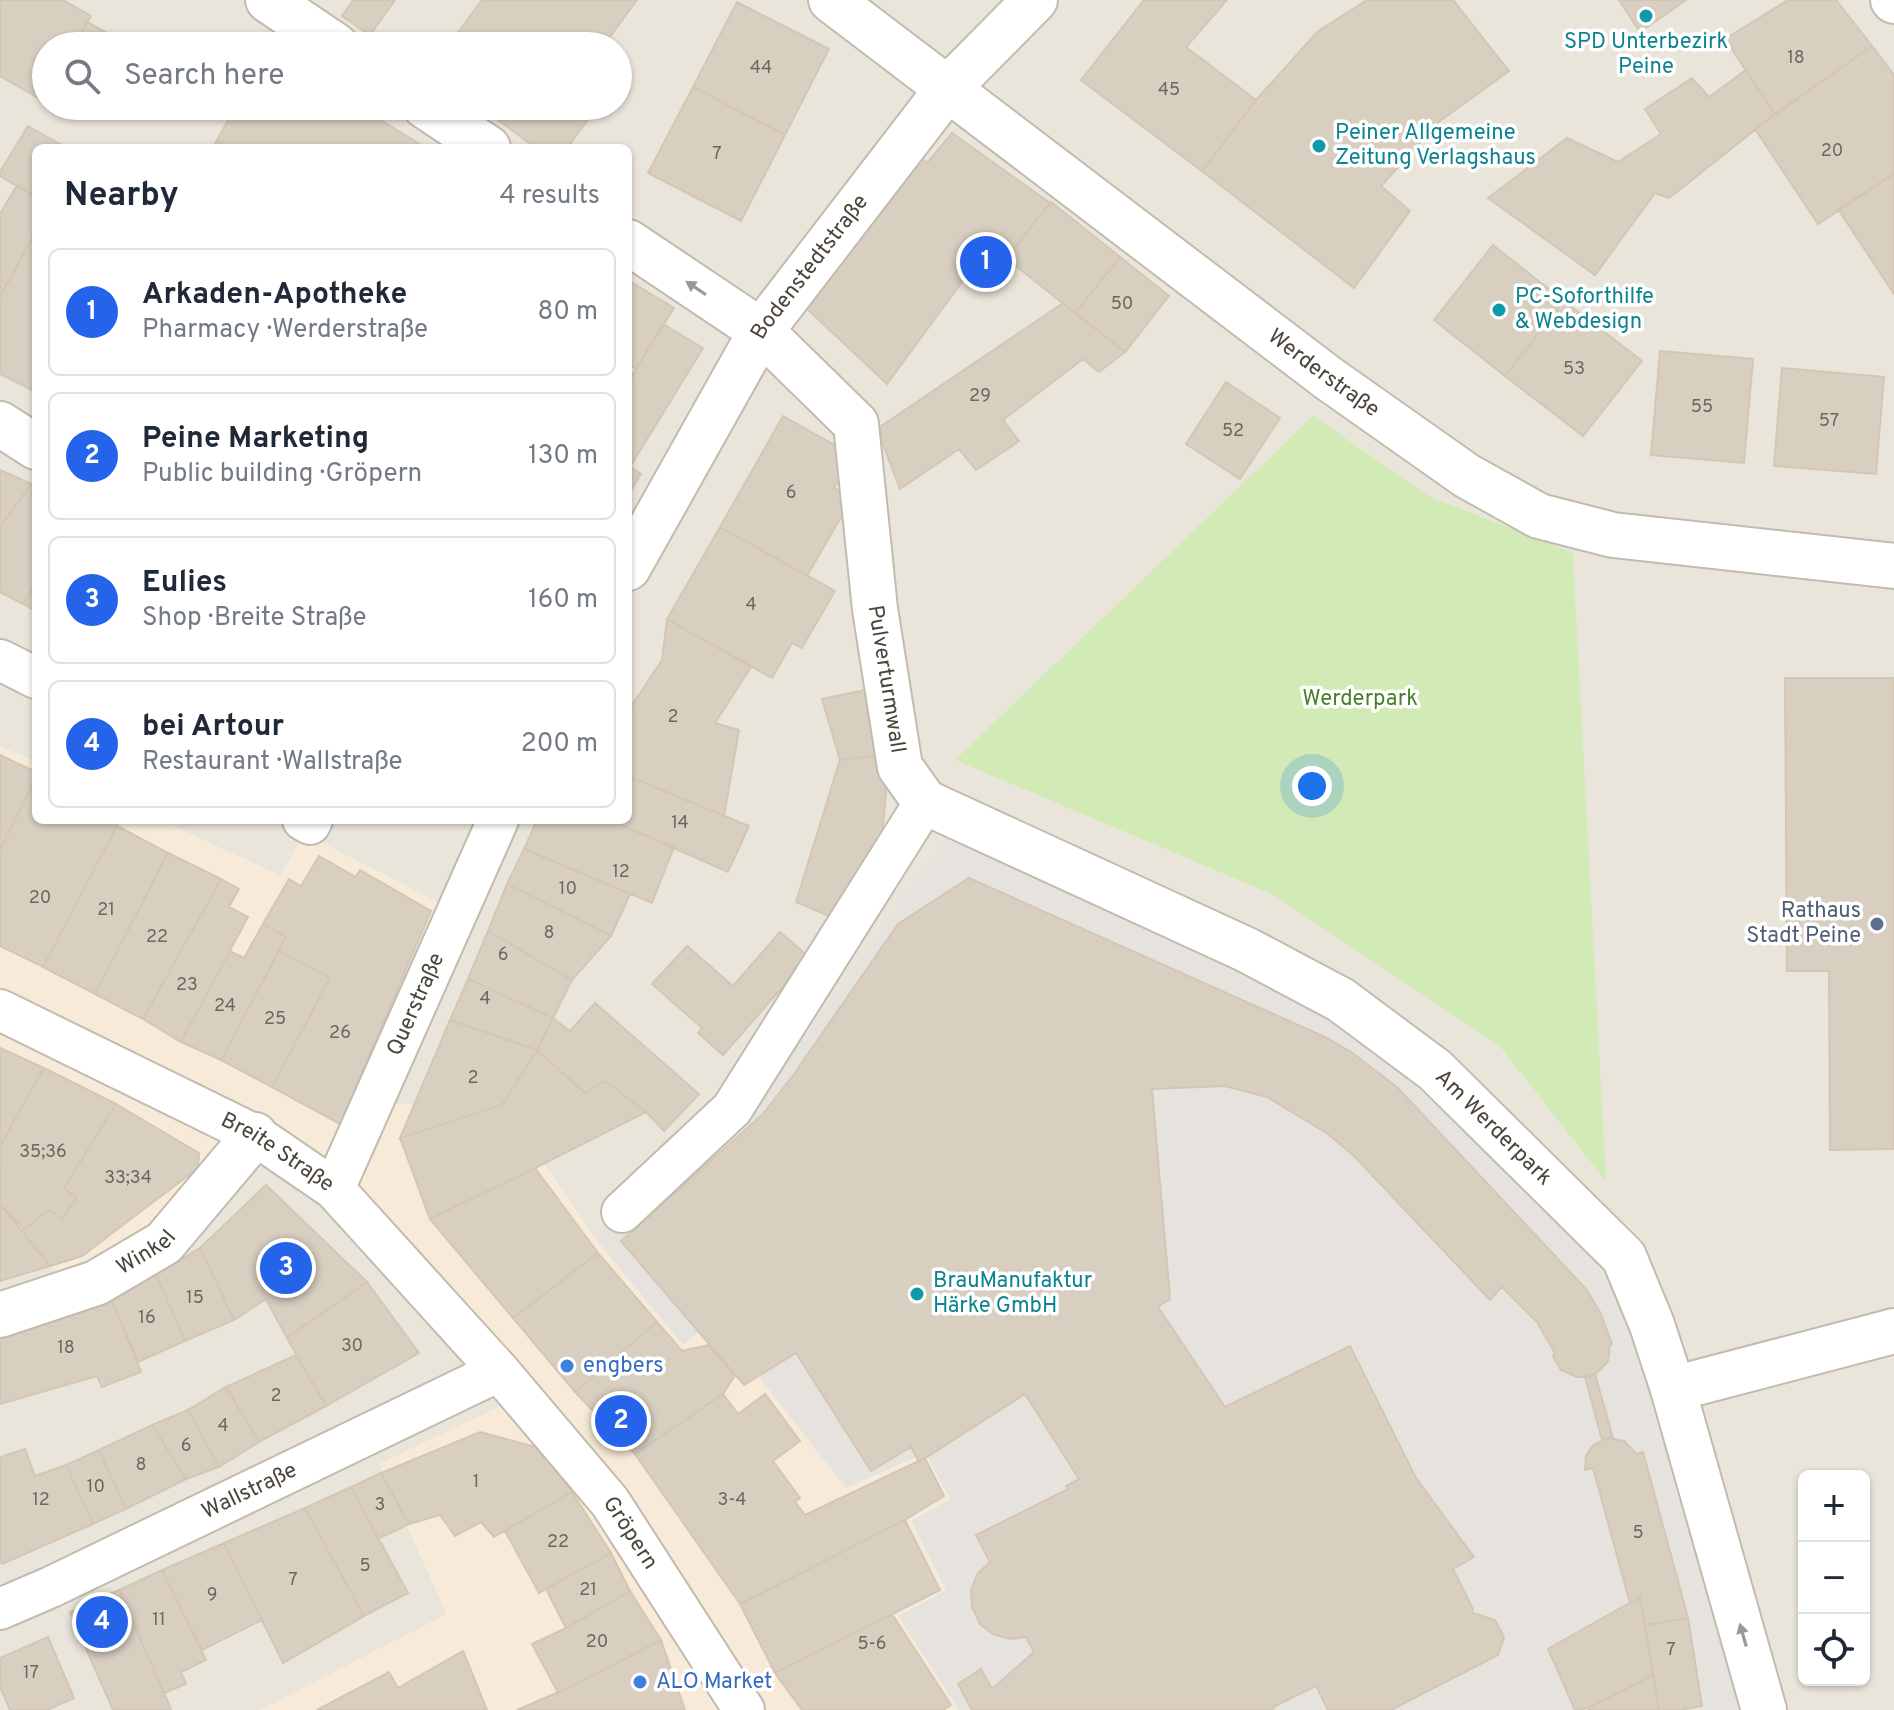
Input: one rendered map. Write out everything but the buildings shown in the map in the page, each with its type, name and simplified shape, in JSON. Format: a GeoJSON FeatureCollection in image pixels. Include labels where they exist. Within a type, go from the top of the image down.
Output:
{"type":"FeatureCollection","features":[{"type":"Feature","properties":{"kind":"street"},"geometry":{"type":"LineString","coordinates":[[268,0],[315,32]]}},
{"type":"Feature","properties":{"kind":"street","name":"Werderstraße"},"geometry":{"type":"LineString","coordinates":[[831,0],[1328,378],[1467,476],[1539,516],[1613,535],[1894,566]]}},
{"type":"Feature","properties":{"kind":"street","name":"Bodenstedtstraße"},"geometry":{"type":"LineString","coordinates":[[632,561],[761,331],[948,88],[1035,0]]}},
{"type":"Feature","properties":{"kind":"street"},"geometry":{"type":"LineString","coordinates":[[446,120],[482,144]]}},
{"type":"Feature","properties":{"kind":"street","name":"Pulverturmwall"},"geometry":{"type":"LineString","coordinates":[[632,245],[761,331],[856,424],[875,609],[900,767],[925,802]]}},
{"type":"Feature","properties":{"kind":"street"},"geometry":{"type":"LineString","coordinates":[[0,424],[32,444]]}},
{"type":"Feature","properties":{"kind":"street"},"geometry":{"type":"LineString","coordinates":[[0,660],[32,676]]}},
{"type":"Feature","properties":{"kind":"street"},"geometry":{"type":"LineString","coordinates":[[622,1212],[732,1109],[925,802]]}},
{"type":"Feature","properties":{"kind":"street","name":"Am Werderpark"},"geometry":{"type":"LineString","coordinates":[[925,802],[1274,964],[1341,1000],[1435,1070],[1624,1257],[1652,1325],[1673,1389],[1764,1710]]}},
{"type":"Feature","properties":{"kind":"street","name":"Querstraße"},"geometry":{"type":"LineString","coordinates":[[334,1189],[496,824]]}},
{"type":"Feature","properties":{"kind":"street","name":"Breite Straße"},"geometry":{"type":"LineString","coordinates":[[0,1010],[255,1135],[334,1189],[499,1371]]}},
{"type":"Feature","properties":{"kind":"street","name":"Winkel"},"geometry":{"type":"LineString","coordinates":[[0,1315],[96,1283],[164,1243],[255,1135]]}},
{"type":"Feature","properties":{"kind":"street"},"geometry":{"type":"LineString","coordinates":[[1673,1389],[1894,1331]]}},
{"type":"Feature","properties":{"kind":"street","name":"Wallstraße"},"geometry":{"type":"LineString","coordinates":[[0,1609],[499,1371]]}},
{"type":"Feature","properties":{"kind":"street","name":"Gröpern"},"geometry":{"type":"LineString","coordinates":[[499,1371],[610,1502],[744,1710]]}},
{"type":"Feature","properties":{"kind":"shaded area"},"geometry":{"type":"Polygon","coordinates":[[[0,0],[1894,0],[1894,1710],[1745,1710],[952,828],[759,1103],[597,1241],[506,1109],[358,1102],[304,833],[281,876],[169,824],[632,824],[632,144],[32,144],[32,760],[0,746],[0,0]],[[1313,417],[956,760],[1271,894],[1501,1048],[1605,1181],[1573,554],[1431,497],[1313,417]]]}},
{"type":"Feature","properties":{"kind":"shaded area"},"geometry":{"type":"Polygon","coordinates":[[[0,746],[32,760],[32,824],[169,824],[281,876],[304,833],[445,906],[358,1102],[506,1109],[597,1241],[682,1344],[713,1319],[925,1453],[950,1499],[911,1521],[946,1590],[898,1616],[959,1710],[261,1710],[447,1614],[379,1464],[535,1390],[260,1125],[158,1230],[65,1279],[0,1227],[0,746]]]}},
{"type":"Feature","properties":{"kind":"shaded area","name":"BrauManufaktur Härke GmbH"},"geometry":{"type":"Polygon","coordinates":[[[952,828],[1366,1031],[1610,1272],[1637,1327],[1745,1710],[959,1710],[898,1616],[946,1590],[911,1521],[950,1499],[925,1453],[846,1488],[714,1319],[683,1345],[597,1241],[759,1103],[952,828]]]}},
{"type":"Feature","properties":{"kind":"shaded area"},"geometry":{"type":"Polygon","coordinates":[[[250,1117],[536,1390],[379,1464],[447,1614],[261,1710],[0,1710],[0,1227],[250,1117]]]}},
{"type":"Feature","properties":{"kind":"green space","name":"Werderpark"},"geometry":{"type":"Polygon","coordinates":[[[1313,416],[1431,497],[1573,553],[1606,1182],[1501,1048],[1271,894],[955,760],[1313,416]]]}},
{"type":"Feature","properties":{"kind":"place","name":"SPD Unterbezirk Peine"},"geometry":{"type":"Point","coordinates":[1646,16]}},
{"type":"Feature","properties":{"kind":"place","name":"Peiner Allgemeine Zeitung Verlagshaus"},"geometry":{"type":"Point","coordinates":[1319,146]}},
{"type":"Feature","properties":{"kind":"place","name":"Arkaden-Apotheke"},"geometry":{"type":"Point","coordinates":[986,262]}},
{"type":"Feature","properties":{"kind":"place","name":"PC-Soforthilfe & Webdesign"},"geometry":{"type":"Point","coordinates":[1499,310]}},
{"type":"Feature","properties":{"kind":"place","name":"Rathaus Stadt Peine"},"geometry":{"type":"Point","coordinates":[1877,924]}},
{"type":"Feature","properties":{"kind":"place","name":"Eulies"},"geometry":{"type":"Point","coordinates":[286,1268]}},
{"type":"Feature","properties":{"kind":"place","name":"BrauManufaktur Härke GmbH"},"geometry":{"type":"Point","coordinates":[917,1294]}},
{"type":"Feature","properties":{"kind":"place","name":"engbers"},"geometry":{"type":"Point","coordinates":[567,1366]}},
{"type":"Feature","properties":{"kind":"place","name":"Peine Marketing"},"geometry":{"type":"Point","coordinates":[621,1421]}},
{"type":"Feature","properties":{"kind":"place","name":"bei Artour"},"geometry":{"type":"Point","coordinates":[102,1622]}},
{"type":"Feature","properties":{"kind":"place","name":"ALO Market"},"geometry":{"type":"Point","coordinates":[640,1682]}}]}
